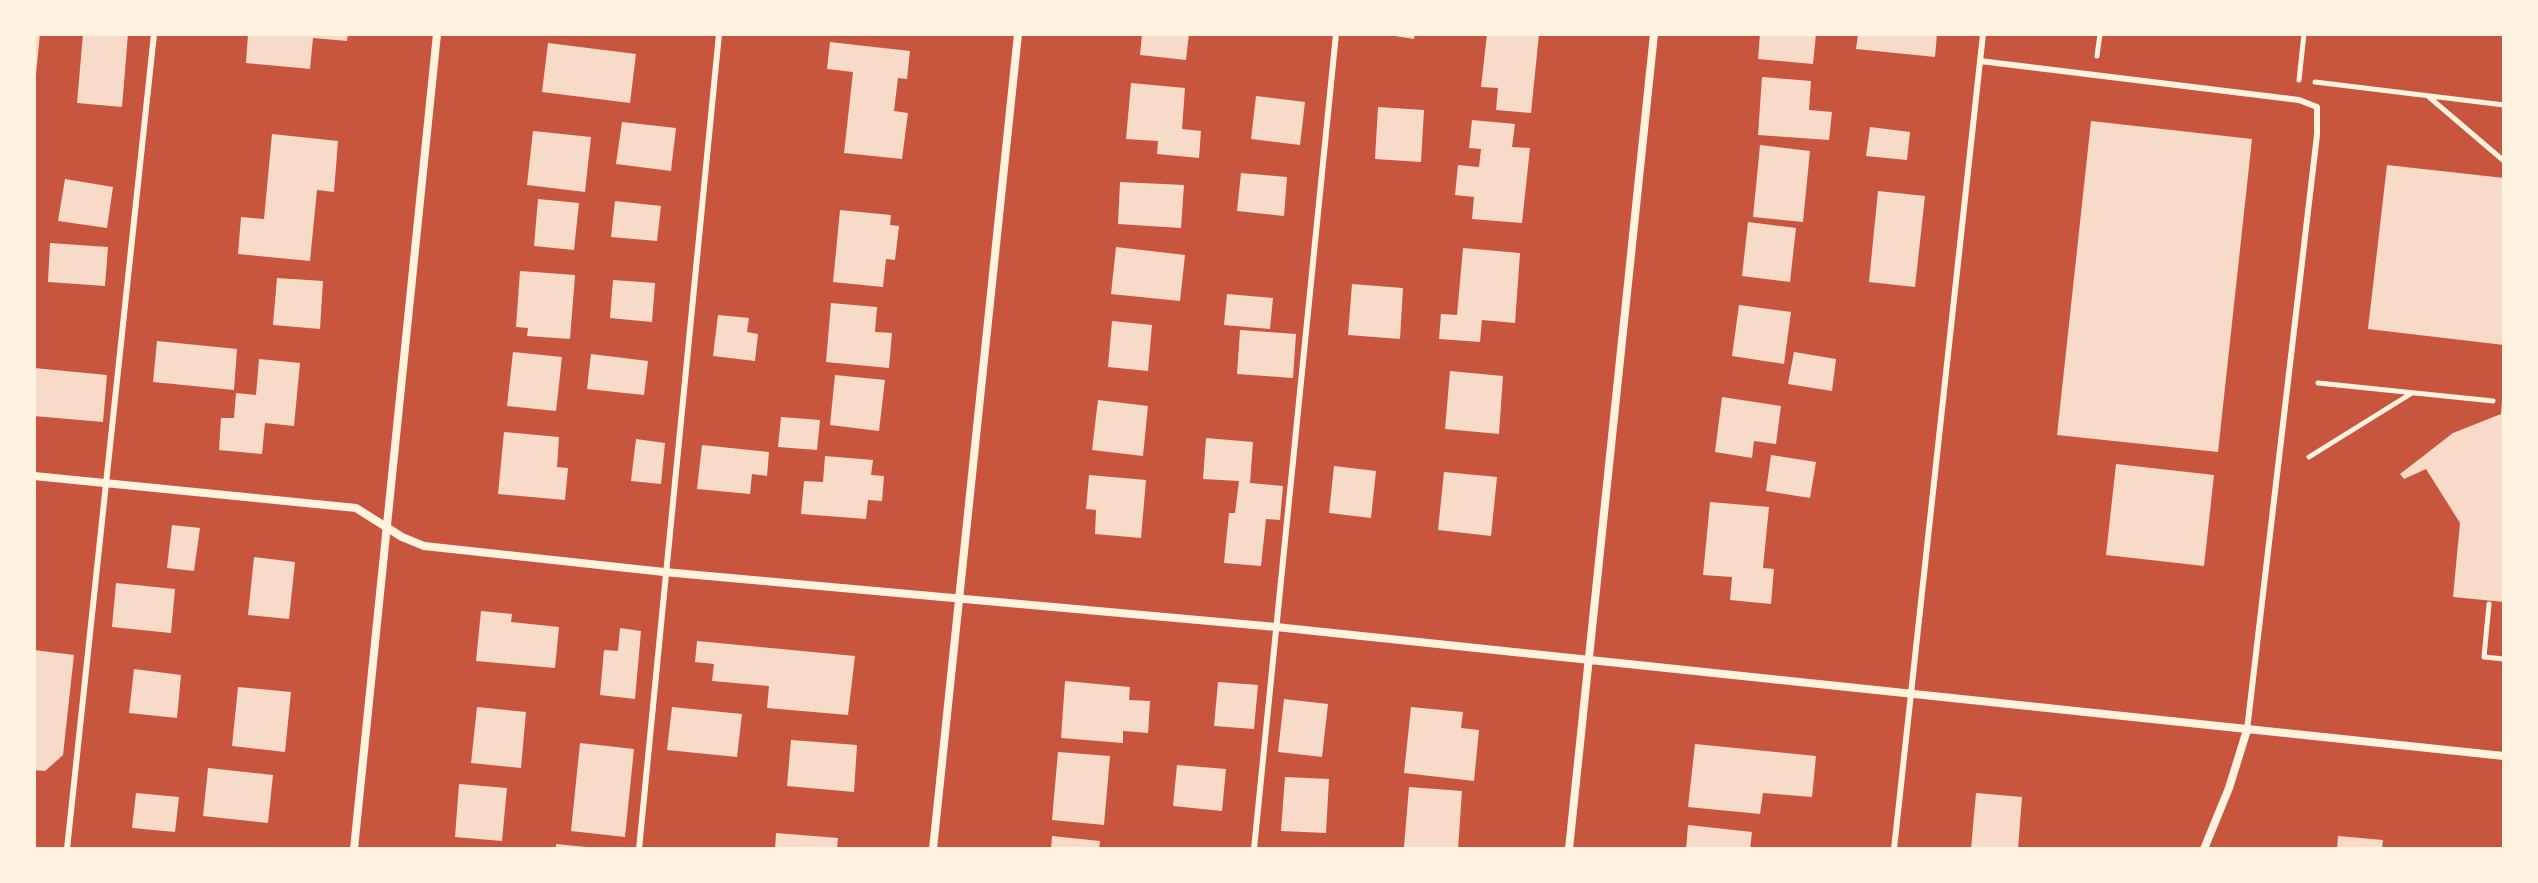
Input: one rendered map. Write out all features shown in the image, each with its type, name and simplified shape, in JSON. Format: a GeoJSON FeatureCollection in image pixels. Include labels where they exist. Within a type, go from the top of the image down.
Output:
{"type":"FeatureCollection","features":[{"type":"Feature","properties":{"kind":"street"},"geometry":{"type":"LineString","coordinates":[[354,849],[437,34]]}},
{"type":"Feature","properties":{"kind":"street"},"geometry":{"type":"LineString","coordinates":[[933,849],[1018,34]]}},
{"type":"Feature","properties":{"kind":"street"},"geometry":{"type":"LineString","coordinates":[[1569,849],[1654,34]]}},
{"type":"Feature","properties":{"kind":"street"},"geometry":{"type":"LineString","coordinates":[[34,476],[345,506],[368,513],[424,546],[664,572],[1276,627],[2504,756]]}},
{"type":"Feature","properties":{"kind":"street"},"geometry":{"type":"LineString","coordinates":[[2204,849],[2229,788],[2247,730]]}},
{"type":"Feature","properties":{"kind":"lane"},"geometry":{"type":"LineString","coordinates":[[67,849],[154,34]]}},
{"type":"Feature","properties":{"kind":"lane"},"geometry":{"type":"LineString","coordinates":[[639,849],[719,34]]}},
{"type":"Feature","properties":{"kind":"lane"},"geometry":{"type":"LineString","coordinates":[[1254,849],[1336,34]]}},
{"type":"Feature","properties":{"kind":"lane"},"geometry":{"type":"LineString","coordinates":[[1894,849],[1983,34]]}},
{"type":"Feature","properties":{"kind":"lane"},"geometry":{"type":"LineString","coordinates":[[1980,61],[2299,100],[2317,107],[2317,135],[2247,730]]}},
{"type":"Feature","properties":{"kind":"path"},"geometry":{"type":"LineString","coordinates":[[2097,56],[2100,34]]}},
{"type":"Feature","properties":{"kind":"path"},"geometry":{"type":"LineString","coordinates":[[2299,80],[2304,34]]}},
{"type":"Feature","properties":{"kind":"path"},"geometry":{"type":"LineString","coordinates":[[2428,96],[2504,161]]}},
{"type":"Feature","properties":{"kind":"path"},"geometry":{"type":"LineString","coordinates":[[2318,383],[2493,401]]}},
{"type":"Feature","properties":{"kind":"path"},"geometry":{"type":"LineString","coordinates":[[2309,457],[2413,393]]}},
{"type":"Feature","properties":{"kind":"path"},"geometry":{"type":"LineString","coordinates":[[2489,604],[2484,657],[2504,659]]}},
{"type":"Feature","properties":{"kind":"building"},"geometry":{"type":"Polygon","coordinates":[[[34,34],[40,34],[36,74],[34,74],[34,34]]]}},
{"type":"Feature","properties":{"kind":"building"},"geometry":{"type":"Polygon","coordinates":[[[83,34],[128,34],[122,107],[77,103],[83,34]]]}},
{"type":"Feature","properties":{"kind":"building"},"geometry":{"type":"Polygon","coordinates":[[[248,34],[348,34],[347,41],[313,38],[310,69],[246,63],[248,34]]]}},
{"type":"Feature","properties":{"kind":"building"},"geometry":{"type":"Polygon","coordinates":[[[1142,34],[1189,34],[1186,60],[1140,55],[1142,34]]]}},
{"type":"Feature","properties":{"kind":"building"},"geometry":{"type":"Polygon","coordinates":[[[1382,34],[1415,34],[1414,39],[1382,34]]]}},
{"type":"Feature","properties":{"kind":"building"},"geometry":{"type":"Polygon","coordinates":[[[1487,34],[1539,34],[1531,113],[1496,110],[1498,88],[1481,87],[1487,34]]]}},
{"type":"Feature","properties":{"kind":"building"},"geometry":{"type":"Polygon","coordinates":[[[1760,34],[1816,34],[1813,64],[1758,59],[1760,34]]]}},
{"type":"Feature","properties":{"kind":"building"},"geometry":{"type":"Polygon","coordinates":[[[1858,34],[1937,34],[1935,57],[1856,49],[1858,34]]]}},
{"type":"Feature","properties":{"kind":"building"},"geometry":{"type":"Polygon","coordinates":[[[830,42],[910,51],[907,79],[898,78],[894,111],[908,113],[902,159],[844,153],[853,72],[827,69],[830,42]]]}},
{"type":"Feature","properties":{"kind":"building"},"geometry":{"type":"Polygon","coordinates":[[[548,43],[636,54],[630,103],[542,92],[548,43]]]}},
{"type":"Feature","properties":{"kind":"building"},"geometry":{"type":"Polygon","coordinates":[[[1762,77],[1811,81],[1809,110],[1832,112],[1829,140],[1758,135],[1762,77]]]}},
{"type":"Feature","properties":{"kind":"building"},"geometry":{"type":"Polygon","coordinates":[[[1131,83],[1185,88],[1182,129],[1201,131],[1199,158],[1157,154],[1158,141],[1126,139],[1131,83]]]}},
{"type":"Feature","properties":{"kind":"building"},"geometry":{"type":"Polygon","coordinates":[[[1256,96],[1305,102],[1300,145],[1251,139],[1256,96]]]}},
{"type":"Feature","properties":{"kind":"building"},"geometry":{"type":"Polygon","coordinates":[[[1378,107],[1424,110],[1421,162],[1375,159],[1378,107]]]}},
{"type":"Feature","properties":{"kind":"building"},"geometry":{"type":"Polygon","coordinates":[[[1472,120],[1515,124],[1512,147],[1530,148],[1522,223],[1472,219],[1474,197],[1455,195],[1458,165],[1479,167],[1481,149],[1469,148],[1472,120]]]}},
{"type":"Feature","properties":{"kind":"building"},"geometry":{"type":"Polygon","coordinates":[[[2091,121],[2252,139],[2218,452],[2057,435],[2091,121]]]}},
{"type":"Feature","properties":{"kind":"building"},"geometry":{"type":"Polygon","coordinates":[[[622,122],[676,128],[671,171],[616,164],[622,122]]]}},
{"type":"Feature","properties":{"kind":"building"},"geometry":{"type":"Polygon","coordinates":[[[1870,127],[1910,132],[1907,160],[1866,156],[1870,127]]]}},
{"type":"Feature","properties":{"kind":"building"},"geometry":{"type":"Polygon","coordinates":[[[533,131],[591,137],[585,192],[527,185],[533,131]]]}},
{"type":"Feature","properties":{"kind":"building"},"geometry":{"type":"Polygon","coordinates":[[[272,134],[338,141],[334,192],[317,190],[310,261],[238,254],[241,217],[264,219],[272,134]]]}},
{"type":"Feature","properties":{"kind":"building"},"geometry":{"type":"Polygon","coordinates":[[[1760,145],[1810,151],[1803,222],[1753,217],[1760,145]]]}},
{"type":"Feature","properties":{"kind":"building"},"geometry":{"type":"Polygon","coordinates":[[[2387,165],[2504,178],[2504,345],[2368,329],[2387,165]]]}},
{"type":"Feature","properties":{"kind":"building"},"geometry":{"type":"Polygon","coordinates":[[[1241,173],[1287,177],[1284,216],[1237,211],[1241,173]]]}},
{"type":"Feature","properties":{"kind":"building"},"geometry":{"type":"Polygon","coordinates":[[[65,179],[113,187],[107,228],[58,221],[65,179]]]}},
{"type":"Feature","properties":{"kind":"building"},"geometry":{"type":"Polygon","coordinates":[[[1120,182],[1184,185],[1181,228],[1118,224],[1120,182]]]}},
{"type":"Feature","properties":{"kind":"building"},"geometry":{"type":"Polygon","coordinates":[[[1878,191],[1925,196],[1915,287],[1869,282],[1878,191]]]}},
{"type":"Feature","properties":{"kind":"building"},"geometry":{"type":"Polygon","coordinates":[[[538,199],[579,203],[574,250],[534,246],[538,199]]]}},
{"type":"Feature","properties":{"kind":"building"},"geometry":{"type":"Polygon","coordinates":[[[615,201],[661,206],[657,241],[611,237],[615,201]]]}},
{"type":"Feature","properties":{"kind":"building"},"geometry":{"type":"Polygon","coordinates":[[[840,210],[891,215],[890,225],[899,226],[895,260],[886,259],[883,287],[833,282],[840,210]]]}},
{"type":"Feature","properties":{"kind":"building"},"geometry":{"type":"Polygon","coordinates":[[[1748,222],[1796,228],[1790,282],[1742,276],[1748,222]]]}},
{"type":"Feature","properties":{"kind":"building"},"geometry":{"type":"Polygon","coordinates":[[[50,243],[108,247],[105,286],[48,282],[50,243]]]}},
{"type":"Feature","properties":{"kind":"building"},"geometry":{"type":"Polygon","coordinates":[[[1116,247],[1185,255],[1180,301],[1111,294],[1116,247]]]}},
{"type":"Feature","properties":{"kind":"building"},"geometry":{"type":"Polygon","coordinates":[[[1463,248],[1520,253],[1515,323],[1482,320],[1480,342],[1439,339],[1441,314],[1457,315],[1463,248]]]}},
{"type":"Feature","properties":{"kind":"building"},"geometry":{"type":"Polygon","coordinates":[[[520,271],[575,275],[570,339],[527,336],[528,328],[516,327],[520,271]]]}},
{"type":"Feature","properties":{"kind":"building"},"geometry":{"type":"Polygon","coordinates":[[[277,278],[323,281],[320,329],[273,325],[277,278]]]}},
{"type":"Feature","properties":{"kind":"building"},"geometry":{"type":"Polygon","coordinates":[[[613,280],[655,283],[652,322],[610,318],[613,280]]]}},
{"type":"Feature","properties":{"kind":"building"},"geometry":{"type":"Polygon","coordinates":[[[1352,284],[1403,288],[1400,339],[1348,335],[1352,284]]]}},
{"type":"Feature","properties":{"kind":"building"},"geometry":{"type":"Polygon","coordinates":[[[1227,294],[1273,298],[1270,329],[1224,325],[1227,294]]]}},
{"type":"Feature","properties":{"kind":"building"},"geometry":{"type":"Polygon","coordinates":[[[831,303],[877,307],[875,332],[892,333],[889,368],[826,362],[831,303]]]}},
{"type":"Feature","properties":{"kind":"building"},"geometry":{"type":"Polygon","coordinates":[[[1739,305],[1791,312],[1784,364],[1732,356],[1739,305]]]}},
{"type":"Feature","properties":{"kind":"building"},"geometry":{"type":"Polygon","coordinates":[[[718,315],[749,318],[747,332],[758,334],[755,361],[713,356],[718,315]]]}},
{"type":"Feature","properties":{"kind":"building"},"geometry":{"type":"Polygon","coordinates":[[[1112,321],[1152,325],[1148,371],[1108,367],[1112,321]]]}},
{"type":"Feature","properties":{"kind":"building"},"geometry":{"type":"Polygon","coordinates":[[[1240,330],[1296,334],[1293,378],[1237,374],[1240,330]]]}},
{"type":"Feature","properties":{"kind":"building"},"geometry":{"type":"Polygon","coordinates":[[[157,341],[237,349],[234,390],[153,382],[157,341]]]}},
{"type":"Feature","properties":{"kind":"building"},"geometry":{"type":"Polygon","coordinates":[[[513,352],[562,357],[556,411],[507,406],[513,352]]]}},
{"type":"Feature","properties":{"kind":"building"},"geometry":{"type":"Polygon","coordinates":[[[1794,352],[1836,359],[1832,391],[1788,384],[1794,352]]]}},
{"type":"Feature","properties":{"kind":"building"},"geometry":{"type":"Polygon","coordinates":[[[591,354],[648,361],[644,395],[587,389],[591,354]]]}},
{"type":"Feature","properties":{"kind":"building"},"geometry":{"type":"Polygon","coordinates":[[[259,359],[300,363],[294,426],[265,423],[262,454],[219,450],[221,418],[234,418],[236,393],[256,395],[259,359]]]}},
{"type":"Feature","properties":{"kind":"building"},"geometry":{"type":"Polygon","coordinates":[[[34,368],[107,375],[103,422],[34,416],[34,368]]]}},
{"type":"Feature","properties":{"kind":"building"},"geometry":{"type":"Polygon","coordinates":[[[1450,371],[1503,376],[1499,434],[1445,429],[1450,371]]]}},
{"type":"Feature","properties":{"kind":"building"},"geometry":{"type":"Polygon","coordinates":[[[835,375],[885,380],[879,431],[830,425],[835,375]]]}},
{"type":"Feature","properties":{"kind":"building"},"geometry":{"type":"Polygon","coordinates":[[[1722,397],[1781,406],[1776,444],[1754,441],[1752,458],[1715,452],[1722,397]]]}},
{"type":"Feature","properties":{"kind":"building"},"geometry":{"type":"Polygon","coordinates":[[[1098,400],[1148,406],[1143,456],[1092,450],[1098,400]]]}},
{"type":"Feature","properties":{"kind":"building"},"geometry":{"type":"Polygon","coordinates":[[[2502,401],[2504,602],[2453,597],[2460,523],[2426,469],[2404,479],[2400,474],[2453,433],[2501,414],[2502,401]]]}},
{"type":"Feature","properties":{"kind":"building"},"geometry":{"type":"Polygon","coordinates":[[[781,417],[820,420],[817,450],[778,447],[781,417]]]}},
{"type":"Feature","properties":{"kind":"building"},"geometry":{"type":"Polygon","coordinates":[[[504,432],[559,437],[557,467],[568,468],[565,500],[498,494],[504,432]]]}},
{"type":"Feature","properties":{"kind":"building"},"geometry":{"type":"Polygon","coordinates":[[[1206,438],[1253,442],[1250,483],[1283,486],[1280,520],[1266,519],[1261,566],[1224,563],[1229,513],[1235,513],[1239,481],[1203,479],[1206,438]]]}},
{"type":"Feature","properties":{"kind":"building"},"geometry":{"type":"Polygon","coordinates":[[[636,439],[665,443],[661,484],[631,481],[636,439]]]}},
{"type":"Feature","properties":{"kind":"building"},"geometry":{"type":"Polygon","coordinates":[[[702,445],[769,452],[767,476],[752,474],[750,494],[697,489],[702,445]]]}},
{"type":"Feature","properties":{"kind":"building"},"geometry":{"type":"Polygon","coordinates":[[[1771,455],[1816,462],[1810,498],[1766,491],[1771,455]]]}},
{"type":"Feature","properties":{"kind":"building"},"geometry":{"type":"Polygon","coordinates":[[[825,456],[873,460],[871,475],[884,476],[882,501],[868,500],[866,519],[801,514],[804,481],[823,482],[825,456]]]}},
{"type":"Feature","properties":{"kind":"building"},"geometry":{"type":"Polygon","coordinates":[[[2116,464],[2214,475],[2204,566],[2106,555],[2116,464]]]}},
{"type":"Feature","properties":{"kind":"building"},"geometry":{"type":"Polygon","coordinates":[[[1334,466],[1376,471],[1371,518],[1329,513],[1334,466]]]}},
{"type":"Feature","properties":{"kind":"building"},"geometry":{"type":"Polygon","coordinates":[[[1444,472],[1497,477],[1491,536],[1438,530],[1444,472]]]}},
{"type":"Feature","properties":{"kind":"building"},"geometry":{"type":"Polygon","coordinates":[[[1089,475],[1146,480],[1141,538],[1095,534],[1096,510],[1086,509],[1089,475]]]}},
{"type":"Feature","properties":{"kind":"building"},"geometry":{"type":"Polygon","coordinates":[[[1710,502],[1769,507],[1763,568],[1774,569],[1771,604],[1730,600],[1732,577],[1703,575],[1710,502]]]}},
{"type":"Feature","properties":{"kind":"building"},"geometry":{"type":"Polygon","coordinates":[[[172,525],[200,528],[194,571],[167,568],[172,525]]]}},
{"type":"Feature","properties":{"kind":"building"},"geometry":{"type":"Polygon","coordinates":[[[254,557],[295,562],[289,619],[248,615],[254,557]]]}},
{"type":"Feature","properties":{"kind":"building"},"geometry":{"type":"Polygon","coordinates":[[[116,583],[175,589],[171,633],[112,627],[116,583]]]}},
{"type":"Feature","properties":{"kind":"building"},"geometry":{"type":"Polygon","coordinates":[[[481,611],[512,614],[511,622],[559,627],[555,668],[476,661],[481,611]]]}},
{"type":"Feature","properties":{"kind":"building"},"geometry":{"type":"Polygon","coordinates":[[[620,628],[641,631],[635,699],[600,695],[604,650],[618,651],[620,628]]]}},
{"type":"Feature","properties":{"kind":"building"},"geometry":{"type":"Polygon","coordinates":[[[697,641],[855,656],[848,715],[767,708],[769,686],[712,681],[714,664],[695,662],[697,641]]]}},
{"type":"Feature","properties":{"kind":"building"},"geometry":{"type":"Polygon","coordinates":[[[34,650],[74,655],[63,755],[45,771],[34,770],[34,650]]]}},
{"type":"Feature","properties":{"kind":"building"},"geometry":{"type":"Polygon","coordinates":[[[134,669],[181,675],[177,718],[129,713],[134,669]]]}},
{"type":"Feature","properties":{"kind":"building"},"geometry":{"type":"Polygon","coordinates":[[[1065,681],[1130,687],[1129,700],[1150,701],[1148,733],[1123,731],[1123,743],[1061,738],[1065,681]]]}},
{"type":"Feature","properties":{"kind":"building"},"geometry":{"type":"Polygon","coordinates":[[[1218,682],[1258,685],[1254,729],[1214,726],[1218,682]]]}},
{"type":"Feature","properties":{"kind":"building"},"geometry":{"type":"Polygon","coordinates":[[[238,687],[291,692],[285,752],[232,746],[238,687]]]}},
{"type":"Feature","properties":{"kind":"building"},"geometry":{"type":"Polygon","coordinates":[[[1284,699],[1328,704],[1322,757],[1278,752],[1284,699]]]}},
{"type":"Feature","properties":{"kind":"building"},"geometry":{"type":"Polygon","coordinates":[[[477,707],[526,712],[521,768],[471,763],[477,707]]]}},
{"type":"Feature","properties":{"kind":"building"},"geometry":{"type":"Polygon","coordinates":[[[672,707],[742,714],[737,757],[667,750],[672,707]]]}},
{"type":"Feature","properties":{"kind":"building"},"geometry":{"type":"Polygon","coordinates":[[[1411,707],[1463,712],[1461,728],[1479,730],[1474,781],[1404,773],[1411,707]]]}},
{"type":"Feature","properties":{"kind":"building"},"geometry":{"type":"Polygon","coordinates":[[[791,740],[857,745],[854,792],[787,786],[791,740]]]}},
{"type":"Feature","properties":{"kind":"building"},"geometry":{"type":"Polygon","coordinates":[[[580,743],[634,749],[625,837],[571,831],[580,743]]]}},
{"type":"Feature","properties":{"kind":"building"},"geometry":{"type":"Polygon","coordinates":[[[1695,744],[1816,756],[1812,797],[1763,793],[1760,814],[1688,807],[1695,744]]]}},
{"type":"Feature","properties":{"kind":"building"},"geometry":{"type":"Polygon","coordinates":[[[1058,752],[1110,756],[1104,825],[1052,820],[1058,752]]]}},
{"type":"Feature","properties":{"kind":"building"},"geometry":{"type":"Polygon","coordinates":[[[1177,765],[1226,769],[1222,811],[1173,806],[1177,765]]]}},
{"type":"Feature","properties":{"kind":"building"},"geometry":{"type":"Polygon","coordinates":[[[208,768],[273,775],[268,823],[203,816],[208,768]]]}},
{"type":"Feature","properties":{"kind":"building"},"geometry":{"type":"Polygon","coordinates":[[[1285,777],[1329,779],[1326,833],[1281,831],[1285,777]]]}},
{"type":"Feature","properties":{"kind":"building"},"geometry":{"type":"Polygon","coordinates":[[[459,784],[507,788],[502,841],[455,837],[459,784]]]}},
{"type":"Feature","properties":{"kind":"building"},"geometry":{"type":"Polygon","coordinates":[[[1409,787],[1462,791],[1458,849],[1404,847],[1409,787]]]}},
{"type":"Feature","properties":{"kind":"building"},"geometry":{"type":"Polygon","coordinates":[[[136,793],[179,797],[175,832],[132,828],[136,793]]]}},
{"type":"Feature","properties":{"kind":"building"},"geometry":{"type":"Polygon","coordinates":[[[1976,793],[2022,797],[2018,849],[1971,849],[1976,793]]]}},
{"type":"Feature","properties":{"kind":"building"},"geometry":{"type":"Polygon","coordinates":[[[1688,825],[1752,832],[1750,849],[1686,849],[1688,825]]]}},
{"type":"Feature","properties":{"kind":"building"},"geometry":{"type":"Polygon","coordinates":[[[776,833],[838,838],[837,849],[775,849],[776,833]]]}},
{"type":"Feature","properties":{"kind":"building"},"geometry":{"type":"Polygon","coordinates":[[[1052,836],[1100,841],[1099,849],[1051,849],[1052,836]]]}},
{"type":"Feature","properties":{"kind":"building"},"geometry":{"type":"Polygon","coordinates":[[[2338,836],[2383,840],[2382,849],[2337,849],[2338,836]]]}},
{"type":"Feature","properties":{"kind":"building"},"geometry":{"type":"Polygon","coordinates":[[[556,844],[586,847],[586,849],[556,849],[556,844]]]}}]}
